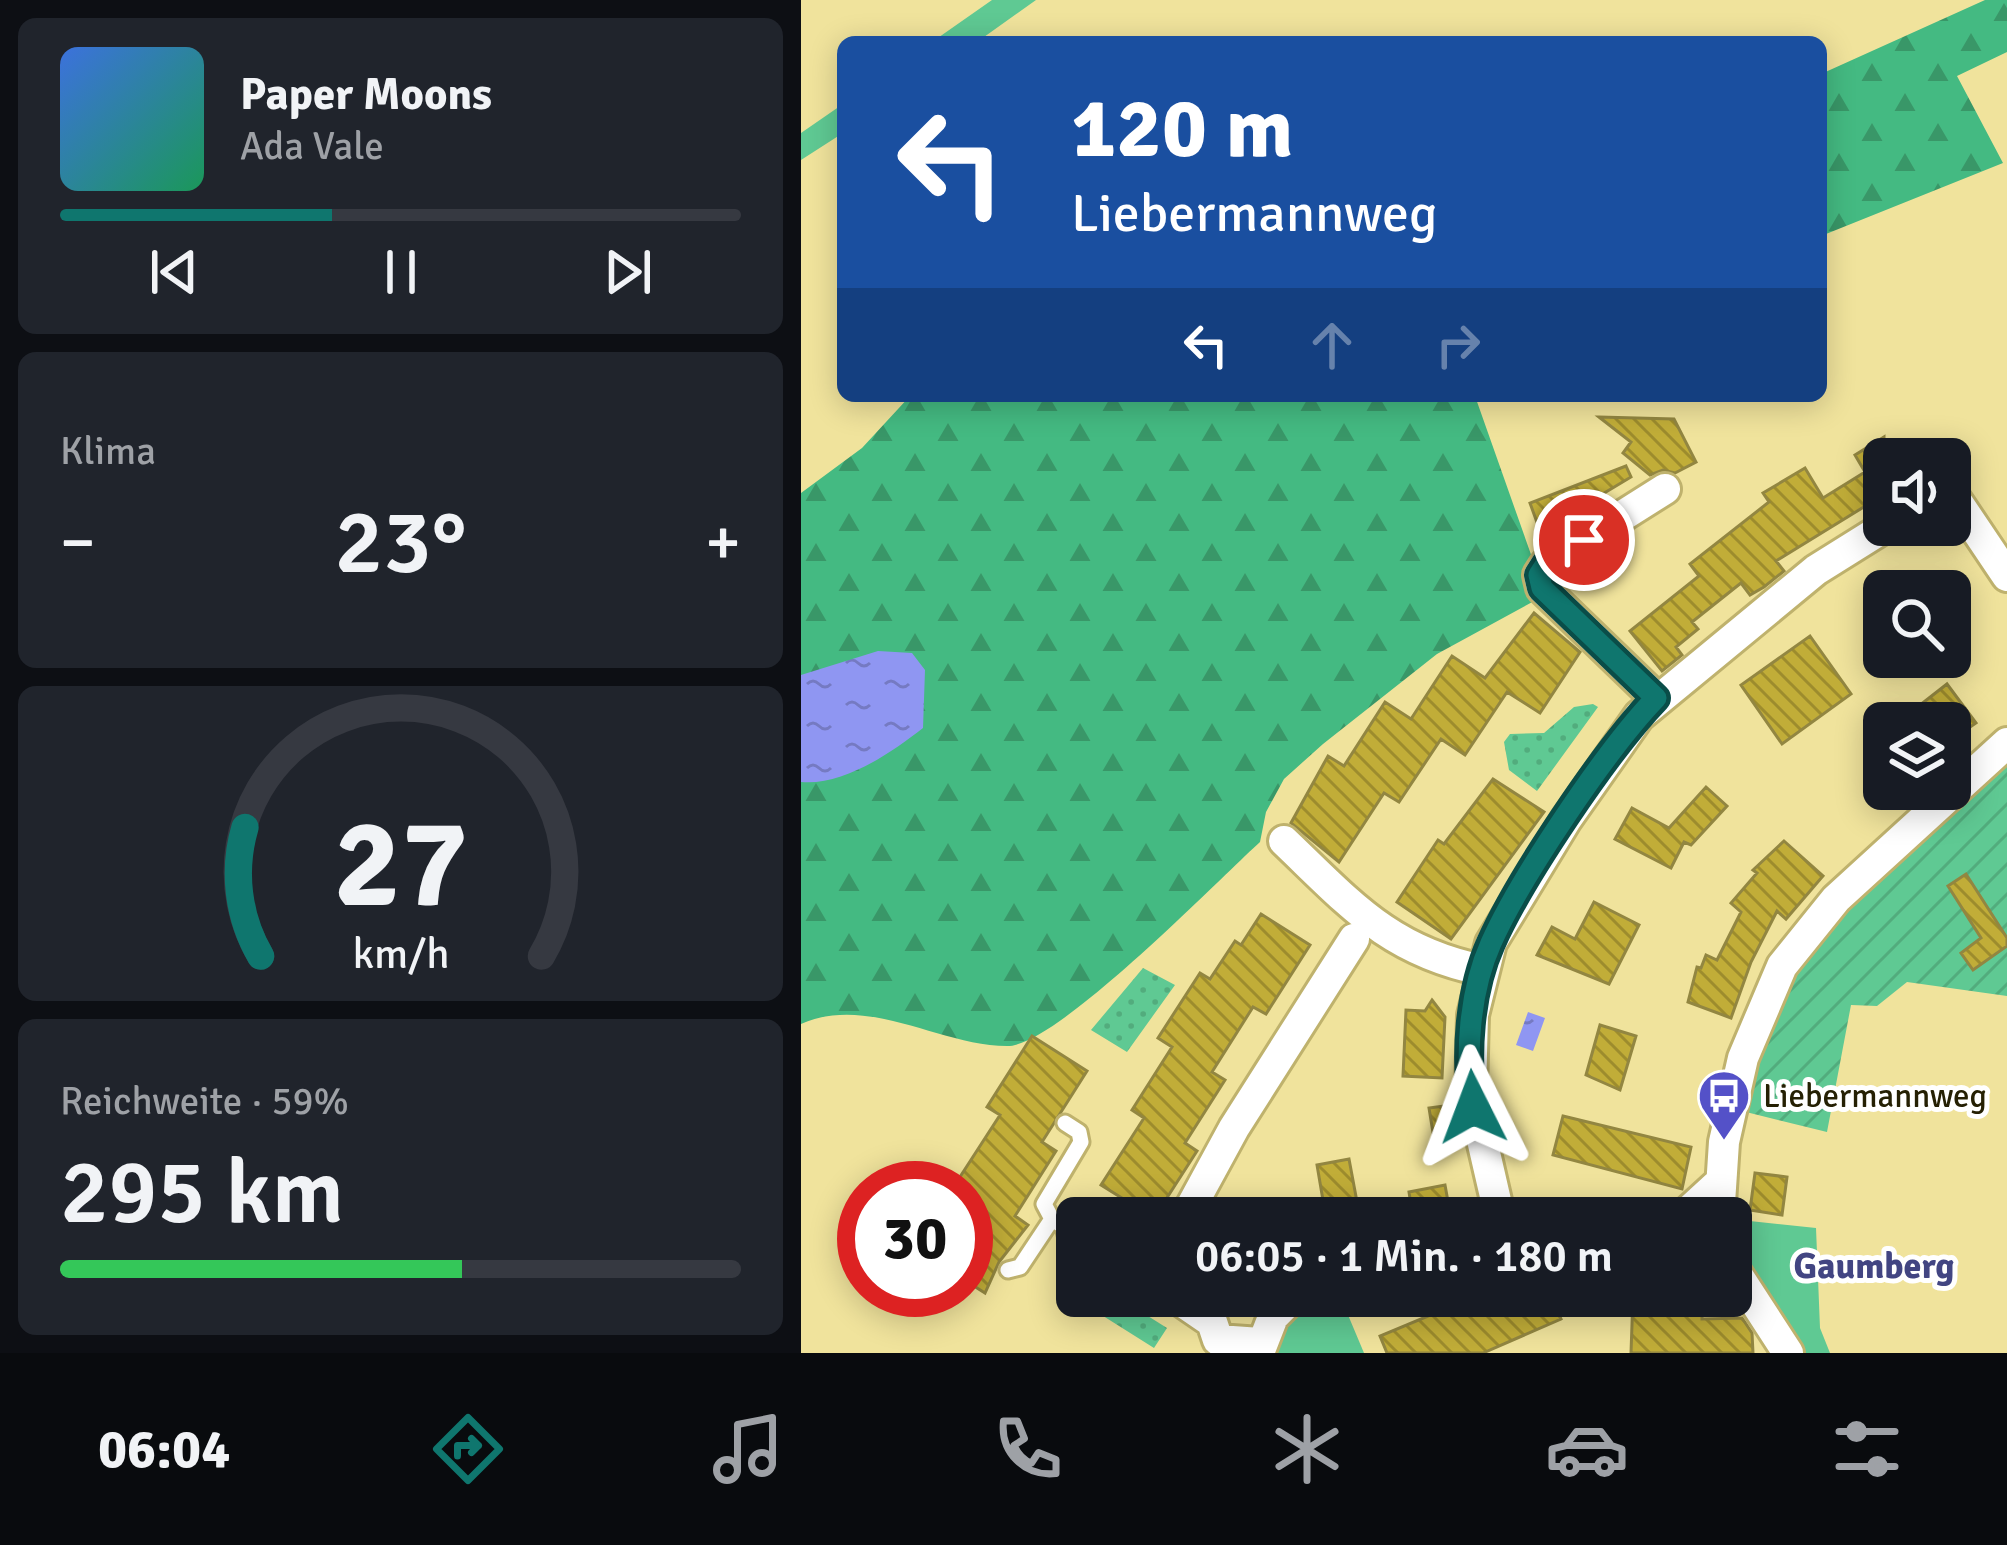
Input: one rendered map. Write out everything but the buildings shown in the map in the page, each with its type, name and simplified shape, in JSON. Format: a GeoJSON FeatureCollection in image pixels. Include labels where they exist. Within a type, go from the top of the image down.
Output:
{"type":"FeatureCollection","features":[{"type":"Feature","properties":{"kind":"street"},"geometry":{"type":"LineString","coordinates":[[1656,698],[1542,588],[1539,575],[1546,564],[1665,489]]}},
{"type":"Feature","properties":{"kind":"street"},"geometry":{"type":"LineString","coordinates":[[1971,522],[2007,576]]}},
{"type":"Feature","properties":{"kind":"street"},"geometry":{"type":"LineString","coordinates":[[1495,1197],[1471,1092],[1470,1047],[1491,943],[1566,820],[1656,698],[1816,570],[1863,541]]}},
{"type":"Feature","properties":{"kind":"street"},"geometry":{"type":"LineString","coordinates":[[1717,1197],[1743,1058],[1765,999],[1794,947],[1907,830],[2007,743]]}},
{"type":"Feature","properties":{"kind":"street"},"geometry":{"type":"LineString","coordinates":[[1285,841],[1382,934],[1417,952],[1482,970]]}},
{"type":"Feature","properties":{"kind":"street"},"geometry":{"type":"LineString","coordinates":[[1196,1197],[1234,1128],[1354,939]]}},
{"type":"Feature","properties":{"kind":"street"},"geometry":{"type":"LineString","coordinates":[[1705,1197],[1717,1186]]}},
{"type":"Feature","properties":{"kind":"street"},"geometry":{"type":"LineString","coordinates":[[1752,1297],[1788,1353]]}},
{"type":"Feature","properties":{"kind":"street"},"geometry":{"type":"LineString","coordinates":[[1205,1317],[1212,1322],[1218,1340],[1259,1348],[1273,1317]]}},
{"type":"Feature","properties":{"kind":"lane"},"geometry":{"type":"LineString","coordinates":[[1056,1217],[1044,1204],[1082,1137],[1065,1123]]}},
{"type":"Feature","properties":{"kind":"lane"},"geometry":{"type":"LineString","coordinates":[[1008,1270],[1021,1268],[1056,1238]]}},
{"type":"Feature","properties":{"kind":"green space"},"geometry":{"type":"Polygon","coordinates":[[[992,0],[1036,0],[985,36],[941,36],[992,0]]]}},
{"type":"Feature","properties":{"kind":"green space"},"geometry":{"type":"Polygon","coordinates":[[[1985,0],[2007,0],[2007,52],[1957,76],[2003,163],[1827,234],[1827,71],[1985,0]]]}},
{"type":"Feature","properties":{"kind":"green space"},"geometry":{"type":"Polygon","coordinates":[[[837,108],[837,137],[801,160],[801,133],[837,108]]]}},
{"type":"Feature","properties":{"kind":"green space"},"geometry":{"type":"Polygon","coordinates":[[[904,402],[1477,402],[1534,563],[1536,600],[1437,654],[1323,744],[1284,779],[1266,812],[1260,842],[1097,992],[1030,1039],[1007,1046],[982,1044],[852,1015],[801,1024],[801,493],[862,448],[904,402]]]}},
{"type":"Feature","properties":{"kind":"green space"},"geometry":{"type":"Polygon","coordinates":[[[1574,707],[1598,707],[1537,791],[1509,770],[1504,742],[1510,734],[1544,733],[1574,707]]]}},
{"type":"Feature","properties":{"kind":"green space"},"geometry":{"type":"Polygon","coordinates":[[[2007,760],[2007,996],[1907,982],[1877,1006],[1851,1005],[1827,1132],[1742,1111],[1774,1013],[1803,958],[1844,906],[1898,854],[1949,810],[1971,810],[1971,791],[2007,760]]]}},
{"type":"Feature","properties":{"kind":"green space"},"geometry":{"type":"Polygon","coordinates":[[[1143,968],[1175,985],[1127,1052],[1091,1030],[1143,968]]]}},
{"type":"Feature","properties":{"kind":"green space"},"geometry":{"type":"Polygon","coordinates":[[[1752,1221],[1816,1228],[1820,1328],[1830,1353],[1805,1353],[1752,1276],[1752,1221]]]}},
{"type":"Feature","properties":{"kind":"green space"},"geometry":{"type":"Polygon","coordinates":[[[1105,1317],[1149,1317],[1167,1328],[1154,1348],[1105,1317]]]}},
{"type":"Feature","properties":{"kind":"green space"},"geometry":{"type":"Polygon","coordinates":[[[1291,1317],[1349,1317],[1364,1353],[1271,1353],[1291,1317]]]}},
{"type":"Feature","properties":{"kind":"water"},"geometry":{"type":"Polygon","coordinates":[[[878,651],[912,653],[925,670],[923,728],[850,773],[801,782],[801,675],[878,651]]]}},
{"type":"Feature","properties":{"kind":"water"},"geometry":{"type":"Polygon","coordinates":[[[1528,1012],[1545,1018],[1533,1051],[1516,1045],[1528,1012]]]}},
{"type":"Feature","properties":{"kind":"place","name":"Liebermannweg"},"geometry":{"type":"Point","coordinates":[1724,1142]}},
{"type":"Feature","properties":{"kind":"district","name":"Gaumberg"},"geometry":{"type":"Point","coordinates":[1874,1266]}},
{"type":"Feature","properties":{"kind":"route"},"geometry":{"type":"LineString","coordinates":[[1473,1107],[1473,1016],[1491,943],[1566,820],[1656,698],[1542,588],[1539,575],[1546,564],[1584,540]]}}]}
